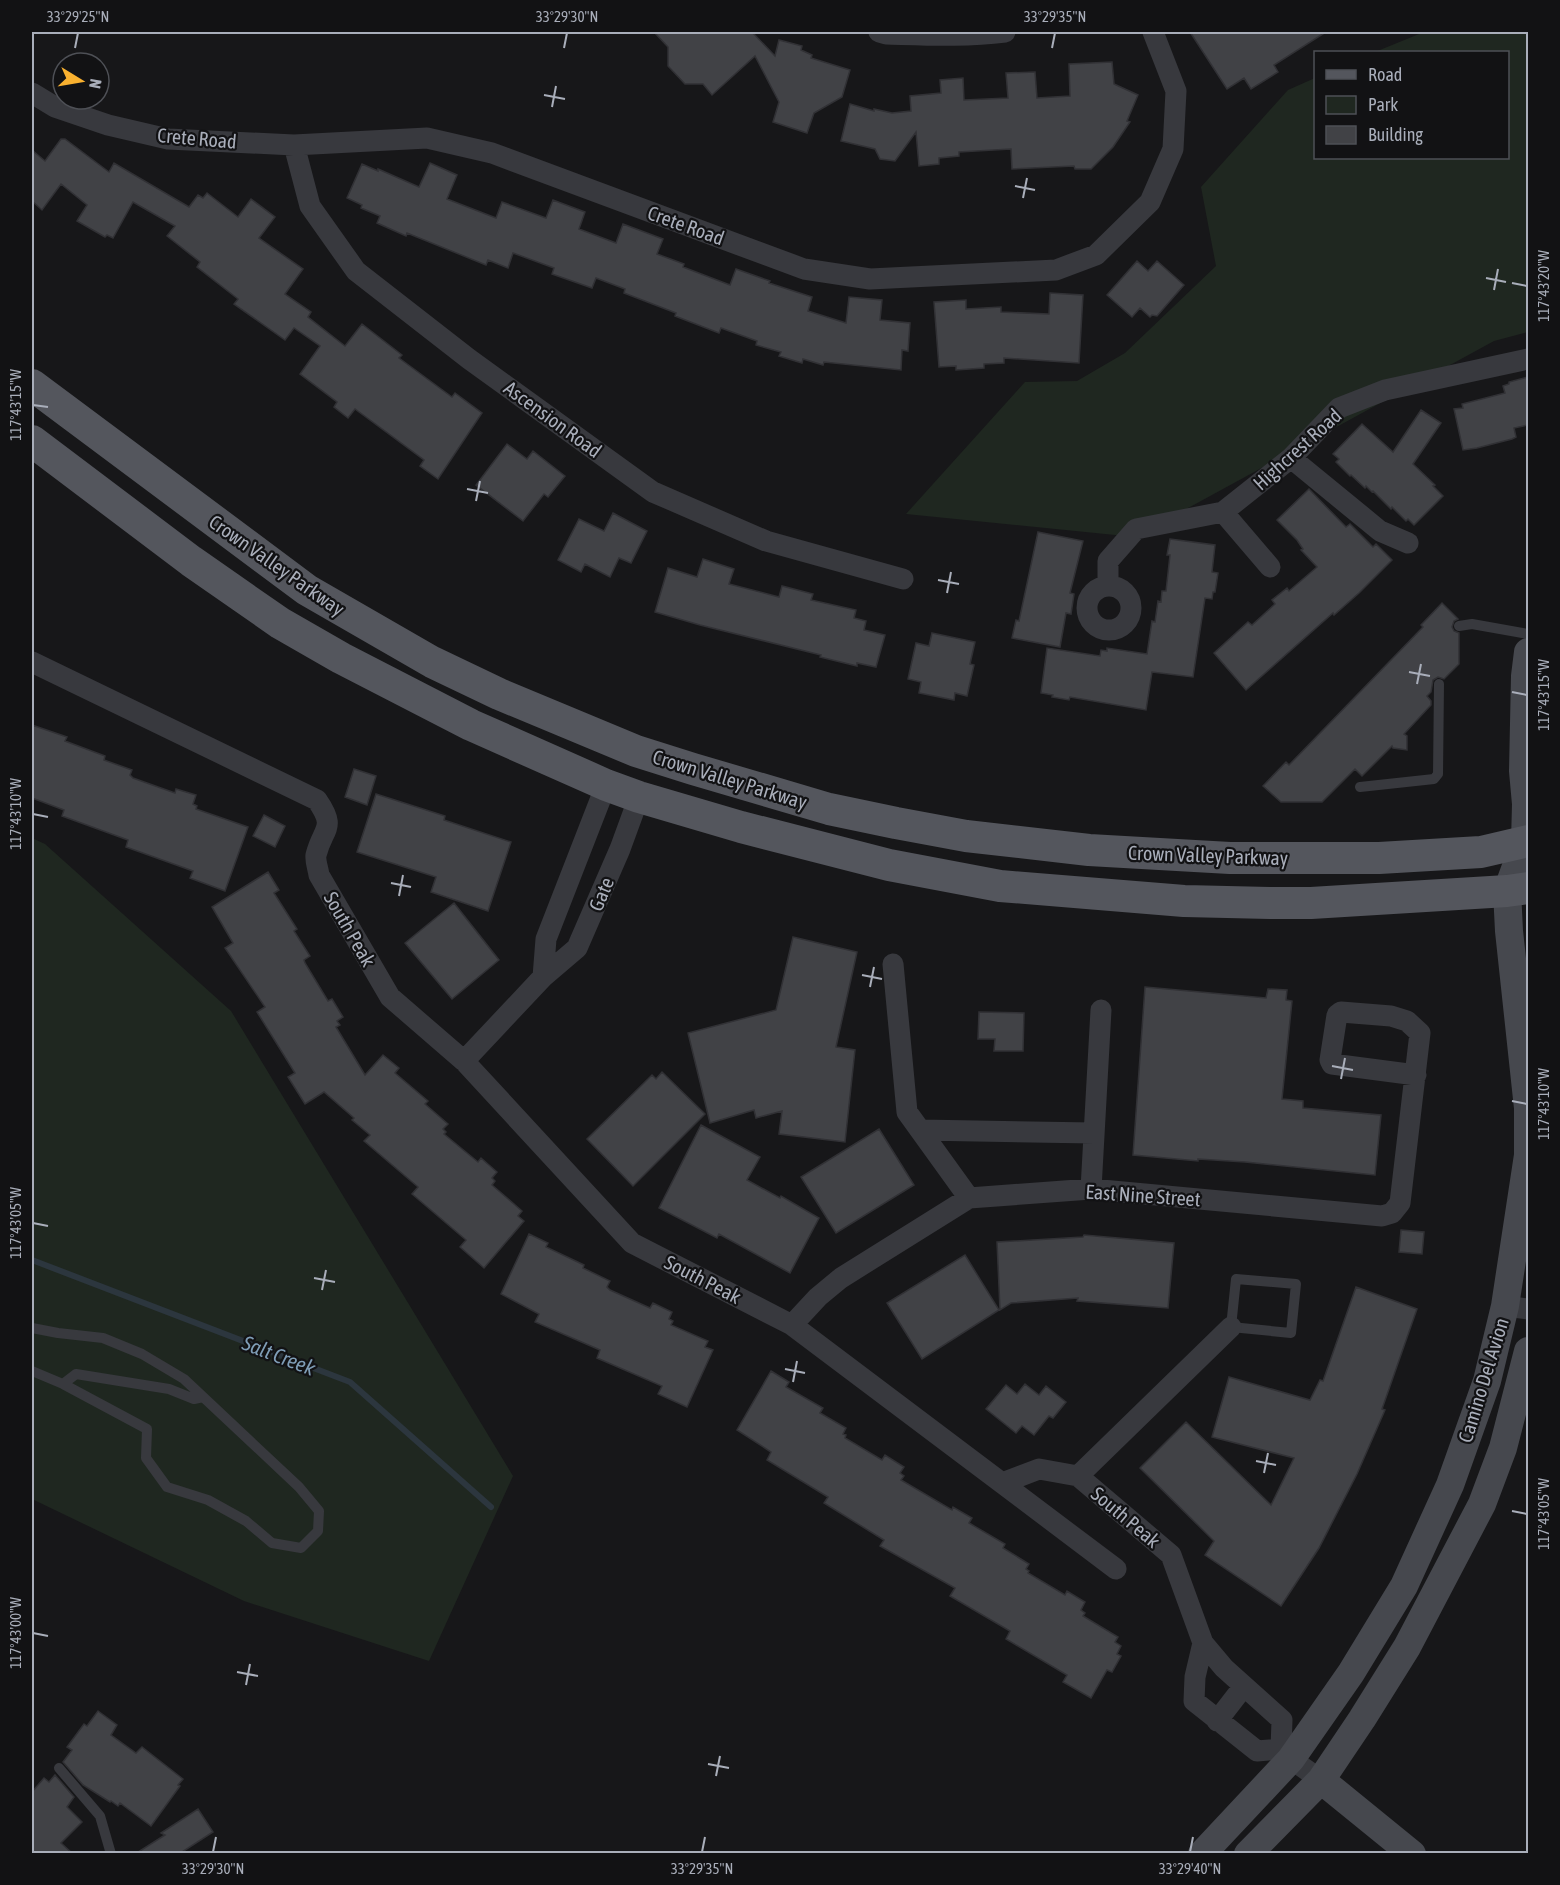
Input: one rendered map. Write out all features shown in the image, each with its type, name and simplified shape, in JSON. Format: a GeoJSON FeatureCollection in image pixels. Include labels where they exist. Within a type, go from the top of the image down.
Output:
{"type":"FeatureCollection","features":[{"type":"Feature","properties":{"kind":"main road","name":"Crown Valley Parkway"},"geometry":{"type":"LineString","coordinates":[[32,385],[307,590],[432,662],[499,694],[636,751],[693,769],[830,808],[896,823],[966,836],[1089,850],[1230,858],[1380,858],[1481,852],[1527,845]]}},
{"type":"Feature","properties":{"kind":"main road","name":"Crown Valley Parkway"},"geometry":{"type":"LineString","coordinates":[[32,441],[191,561],[280,623],[340,658],[471,725],[606,785],[639,797],[889,866],[1020,888],[1184,901],[1270,903],[1311,903],[1518,890]]}},
{"type":"Feature","properties":{"kind":"main road","name":"Camino Del Avion"},"geometry":{"type":"LineString","coordinates":[[1202,1854],[1351,1673],[1404,1586],[1450,1485],[1487,1381],[1517,1307],[1528,1155],[1528,1108],[1509,931],[1527,845],[1523,771],[1525,676],[1528,652]]}},
{"type":"Feature","properties":{"kind":"main road","name":"Camino Del Avion"},"geometry":{"type":"LineString","coordinates":[[1248,1854],[1321,1780],[1407,1647],[1482,1504],[1503,1448],[1528,1351]]}},
{"type":"Feature","properties":{"kind":"main road"},"geometry":{"type":"LineString","coordinates":[[1321,1780],[1412,1854]]}},
{"type":"Feature","properties":{"kind":"street"},"geometry":{"type":"LineString","coordinates":[[879,32],[940,35],[1005,32]]}},
{"type":"Feature","properties":{"kind":"street","name":"Crete Road"},"geometry":{"type":"LineString","coordinates":[[32,93],[55,106],[108,125],[168,139],[294,145],[427,138],[492,153],[804,269],[870,279],[1056,270],[1096,255],[1150,202],[1173,149],[1176,91],[1153,32]]}},
{"type":"Feature","properties":{"kind":"street","name":"Ascension Road"},"geometry":{"type":"LineString","coordinates":[[294,145],[310,206],[356,271],[470,359],[652,492],[766,541],[903,579]]}},
{"type":"Feature","properties":{"kind":"street","name":"Highcrest Road"},"geometry":{"type":"LineString","coordinates":[[1108,586],[1108,561],[1136,529],[1223,512],[1291,458],[1338,408],[1385,390],[1528,358]]}},
{"type":"Feature","properties":{"kind":"street"},"geometry":{"type":"LineString","coordinates":[[1291,458],[1380,531],[1408,543]]}},
{"type":"Feature","properties":{"kind":"street"},"geometry":{"type":"LineString","coordinates":[[1223,512],[1270,567]]}},
{"type":"Feature","properties":{"kind":"street","name":"South Peak"},"geometry":{"type":"LineString","coordinates":[[32,662],[317,800],[329,824],[316,857],[319,875],[390,997],[464,1061],[633,1243],[792,1325],[1002,1483],[1039,1469],[1078,1476],[1171,1555],[1203,1643],[1224,1668],[1282,1720],[1286,1754]]}},
{"type":"Feature","properties":{"kind":"street","name":"Gate"},"geometry":{"type":"LineString","coordinates":[[543,977],[546,939],[606,785]]}},
{"type":"Feature","properties":{"kind":"street","name":"Gate"},"geometry":{"type":"LineString","coordinates":[[464,1061],[543,977],[577,948],[620,849],[639,797]]}},
{"type":"Feature","properties":{"kind":"street"},"geometry":{"type":"LineString","coordinates":[[560,901],[592,913]]}},
{"type":"Feature","properties":{"kind":"street"},"geometry":{"type":"LineString","coordinates":[[893,964],[907,1112],[969,1198]]}},
{"type":"Feature","properties":{"kind":"street"},"geometry":{"type":"LineString","coordinates":[[1091,1190],[1101,1010]]}},
{"type":"Feature","properties":{"kind":"street","name":"East Nine Street"},"geometry":{"type":"LineString","coordinates":[[792,1325],[818,1297],[841,1278],[969,1198],[1091,1190],[1382,1216],[1392,1213],[1400,1203],[1416,1075],[1420,1033],[1407,1021],[1341,1012],[1337,1015],[1330,1060],[1332,1064],[1416,1075]]}},
{"type":"Feature","properties":{"kind":"street"},"geometry":{"type":"LineString","coordinates":[[920,1130],[1094,1134]]}},
{"type":"Feature","properties":{"kind":"street"},"geometry":{"type":"LineString","coordinates":[[1078,1476],[1231,1327]]}},
{"type":"Feature","properties":{"kind":"street"},"geometry":{"type":"LineString","coordinates":[[1002,1483],[1116,1569]]}},
{"type":"Feature","properties":{"kind":"street"},"geometry":{"type":"LineString","coordinates":[[1203,1643],[1195,1677],[1194,1701],[1257,1751],[1286,1754],[1321,1780]]}},
{"type":"Feature","properties":{"kind":"street"},"geometry":{"type":"LineString","coordinates":[[1217,1721],[1244,1686]]}},
{"type":"Feature","properties":{"kind":"lane"},"geometry":{"type":"LineString","coordinates":[[1459,626],[1472,624],[1528,633]]}},
{"type":"Feature","properties":{"kind":"lane"},"geometry":{"type":"LineString","coordinates":[[1360,787],[1434,779],[1438,774],[1439,684]]}},
{"type":"Feature","properties":{"kind":"lane"},"geometry":{"type":"LineString","coordinates":[[1236,1279],[1296,1284],[1291,1333],[1231,1327],[1236,1279]]}},
{"type":"Feature","properties":{"kind":"lane"},"geometry":{"type":"LineString","coordinates":[[32,1328],[58,1334],[103,1338],[142,1354],[184,1379],[299,1487],[319,1511],[318,1531],[302,1548],[272,1544],[246,1521],[208,1500],[167,1486],[146,1458],[147,1429],[63,1383],[32,1371]]}},
{"type":"Feature","properties":{"kind":"lane"},"geometry":{"type":"LineString","coordinates":[[63,1383],[76,1374],[169,1389],[194,1399],[203,1397]]}},
{"type":"Feature","properties":{"kind":"lane"},"geometry":{"type":"LineString","coordinates":[[59,1768],[100,1816],[111,1854]]}},
{"type":"Feature","properties":{"kind":"green space"},"geometry":{"type":"Polygon","coordinates":[[[1424,32],[1528,32],[1528,332],[1494,341],[1135,537],[906,514],[1025,382],[1077,381],[1125,353],[1216,266],[1201,187],[1288,90],[1314,78],[1314,159],[1509,159],[1509,51],[1377,51],[1424,32]]]}},
{"type":"Feature","properties":{"kind":"green space"},"geometry":{"type":"Polygon","coordinates":[[[32,838],[45,844],[231,1011],[513,1476],[429,1661],[244,1601],[32,1499],[32,838]]]}},
{"type":"Feature","properties":{"kind":"building"},"geometry":{"type":"Polygon","coordinates":[[[654,32],[752,32],[775,56],[779,40],[802,46],[801,50],[812,55],[811,58],[850,70],[842,97],[814,113],[807,133],[773,122],[779,102],[755,56],[712,95],[703,84],[685,84],[668,66],[668,47],[654,32]]]}},
{"type":"Feature","properties":{"kind":"building"},"geometry":{"type":"Polygon","coordinates":[[[1190,32],[1326,32],[1274,65],[1278,72],[1251,89],[1244,78],[1227,89],[1190,32]]]}},
{"type":"Feature","properties":{"kind":"building"},"geometry":{"type":"Polygon","coordinates":[[[1112,62],[1114,84],[1138,95],[1127,121],[1130,122],[1113,147],[1091,169],[1075,169],[1074,166],[1012,169],[1011,149],[959,152],[959,156],[939,158],[939,164],[919,166],[916,132],[895,161],[880,159],[875,149],[841,141],[850,104],[874,111],[874,109],[892,113],[911,111],[910,96],[941,93],[940,80],[963,78],[964,100],[1008,98],[1006,73],[1035,72],[1037,98],[1070,96],[1069,64],[1112,62]]]}},
{"type":"Feature","properties":{"kind":"building"},"geometry":{"type":"Polygon","coordinates":[[[61,139],[65,139],[109,172],[114,163],[189,207],[198,195],[203,198],[207,193],[238,217],[251,199],[275,217],[259,238],[303,269],[285,294],[311,312],[308,317],[345,346],[362,324],[402,355],[399,358],[452,397],[455,393],[482,413],[438,479],[420,466],[424,460],[355,409],[348,418],[334,407],[337,402],[300,374],[320,346],[294,328],[285,340],[234,304],[238,299],[197,267],[200,262],[167,236],[175,226],[133,202],[113,238],[107,235],[105,237],[77,221],[87,205],[61,184],[42,210],[32,201],[32,150],[45,161],[61,139]]]}},
{"type":"Feature","properties":{"kind":"building"},"geometry":{"type":"Polygon","coordinates":[[[430,163],[457,175],[447,199],[496,218],[502,202],[546,218],[553,200],[585,212],[579,229],[616,243],[623,224],[663,239],[657,254],[684,264],[683,267],[730,285],[736,269],[812,297],[808,311],[846,323],[849,297],[882,300],[880,320],[910,323],[908,351],[902,350],[901,370],[824,362],[823,365],[803,359],[802,363],[779,356],[781,352],[756,345],[757,341],[721,328],[719,333],[675,316],[676,313],[624,293],[625,289],[596,278],[592,288],[552,274],[554,268],[513,253],[508,268],[488,260],[486,265],[407,233],[406,236],[377,223],[380,216],[361,208],[362,205],[347,198],[362,164],[419,187],[430,163]]]}},
{"type":"Feature","properties":{"kind":"building"},"geometry":{"type":"Polygon","coordinates":[[[1137,261],[1148,271],[1157,261],[1184,285],[1157,316],[1150,317],[1140,308],[1132,317],[1107,295],[1137,261]]]}},
{"type":"Feature","properties":{"kind":"building"},"geometry":{"type":"Polygon","coordinates":[[[1050,293],[1083,295],[1079,363],[1004,358],[1004,363],[984,364],[984,368],[956,370],[956,366],[939,367],[934,302],[966,300],[966,309],[1001,307],[1001,312],[1049,314],[1050,293]]]}},
{"type":"Feature","properties":{"kind":"building"},"geometry":{"type":"Polygon","coordinates":[[[1528,377],[1528,425],[1514,428],[1516,437],[1512,439],[1463,450],[1454,409],[1463,408],[1462,404],[1505,393],[1503,386],[1528,377]]]}},
{"type":"Feature","properties":{"kind":"building"},"geometry":{"type":"Polygon","coordinates":[[[1421,410],[1441,423],[1413,464],[1443,496],[1414,525],[1408,519],[1406,521],[1392,507],[1391,509],[1373,491],[1366,486],[1365,488],[1350,476],[1336,462],[1339,459],[1333,454],[1362,424],[1393,452],[1421,410]]]}},
{"type":"Feature","properties":{"kind":"building"},"geometry":{"type":"Polygon","coordinates":[[[507,444],[527,459],[533,451],[565,476],[548,497],[544,494],[523,521],[476,485],[507,444]]]}},
{"type":"Feature","properties":{"kind":"building"},"geometry":{"type":"Polygon","coordinates":[[[1309,489],[1346,527],[1350,524],[1373,547],[1376,544],[1392,560],[1359,593],[1246,690],[1214,653],[1248,622],[1252,625],[1275,604],[1272,600],[1287,588],[1289,591],[1317,567],[1301,550],[1303,549],[1297,540],[1277,520],[1309,489]]]}},
{"type":"Feature","properties":{"kind":"building"},"geometry":{"type":"Polygon","coordinates":[[[613,513],[647,531],[631,563],[619,558],[610,577],[585,564],[581,572],[558,560],[579,519],[604,531],[613,513]]]}},
{"type":"Feature","properties":{"kind":"building"},"geometry":{"type":"Polygon","coordinates":[[[1038,532],[1083,541],[1070,593],[1074,594],[1071,614],[1066,613],[1060,647],[1012,638],[1016,620],[1019,621],[1038,532]]]}},
{"type":"Feature","properties":{"kind":"building"},"geometry":{"type":"Polygon","coordinates":[[[1170,539],[1215,545],[1212,572],[1218,573],[1215,592],[1213,592],[1212,599],[1205,598],[1193,677],[1152,672],[1146,710],[1070,697],[1069,700],[1041,693],[1047,648],[1100,656],[1101,650],[1107,651],[1107,648],[1147,654],[1152,621],[1155,622],[1158,601],[1161,602],[1162,591],[1166,591],[1170,539]]]}},
{"type":"Feature","properties":{"kind":"building"},"geometry":{"type":"Polygon","coordinates":[[[703,559],[734,569],[729,584],[779,597],[782,586],[813,594],[811,600],[856,610],[854,618],[866,621],[864,630],[885,635],[876,667],[857,663],[857,666],[820,657],[821,655],[655,612],[668,568],[697,577],[703,559]]]}},
{"type":"Feature","properties":{"kind":"building"},"geometry":{"type":"Polygon","coordinates":[[[1442,603],[1458,619],[1454,621],[1452,627],[1459,633],[1459,664],[1444,679],[1438,677],[1433,680],[1431,692],[1427,696],[1431,705],[1404,734],[1407,736],[1407,750],[1392,746],[1362,776],[1355,769],[1322,802],[1281,802],[1263,786],[1286,762],[1289,765],[1423,627],[1421,625],[1442,603]]]}},
{"type":"Feature","properties":{"kind":"building"},"geometry":{"type":"Polygon","coordinates":[[[932,633],[975,642],[970,664],[974,665],[967,696],[955,693],[954,700],[919,693],[921,682],[908,679],[916,643],[929,646],[932,633]]]}},
{"type":"Feature","properties":{"kind":"building"},"geometry":{"type":"Polygon","coordinates":[[[32,725],[67,737],[65,741],[105,756],[104,760],[132,770],[130,775],[133,778],[175,793],[176,789],[196,795],[193,804],[197,806],[196,809],[248,827],[225,891],[190,878],[193,871],[126,847],[128,840],[62,816],[64,810],[32,798],[32,725]]]}},
{"type":"Feature","properties":{"kind":"building"},"geometry":{"type":"Polygon","coordinates":[[[354,769],[376,776],[367,805],[345,797],[354,769]]]}},
{"type":"Feature","properties":{"kind":"building"},"geometry":{"type":"Polygon","coordinates":[[[376,794],[445,816],[444,820],[511,842],[488,911],[431,892],[436,877],[357,852],[376,794]]]}},
{"type":"Feature","properties":{"kind":"building"},"geometry":{"type":"Polygon","coordinates":[[[264,815],[285,826],[275,847],[253,836],[264,815]]]}},
{"type":"Feature","properties":{"kind":"building"},"geometry":{"type":"Polygon","coordinates":[[[268,872],[279,890],[274,893],[297,929],[294,931],[310,956],[304,960],[305,963],[328,1001],[332,999],[343,1017],[337,1021],[340,1025],[336,1027],[365,1075],[383,1055],[399,1068],[395,1073],[428,1101],[425,1104],[448,1124],[443,1129],[446,1132],[444,1134],[478,1162],[481,1158],[497,1172],[492,1178],[495,1181],[492,1185],[522,1211],[518,1216],[524,1221],[484,1268],[460,1247],[466,1240],[412,1194],[418,1187],[364,1141],[370,1135],[352,1120],[354,1118],[324,1092],[305,1104],[288,1077],[295,1073],[257,1012],[265,1007],[225,948],[233,943],[212,907],[268,872]]]}},
{"type":"Feature","properties":{"kind":"building"},"geometry":{"type":"Polygon","coordinates":[[[454,903],[499,960],[452,999],[405,943],[454,903]]]}},
{"type":"Feature","properties":{"kind":"building"},"geometry":{"type":"Polygon","coordinates":[[[793,937],[857,952],[836,1047],[855,1050],[845,1142],[779,1134],[782,1111],[756,1118],[754,1110],[710,1123],[688,1033],[776,1010],[793,937]]]}},
{"type":"Feature","properties":{"kind":"building"},"geometry":{"type":"Polygon","coordinates":[[[1145,987],[1266,998],[1268,989],[1287,990],[1286,1000],[1292,1001],[1282,1099],[1303,1101],[1303,1108],[1381,1115],[1375,1175],[1245,1162],[1198,1159],[1198,1161],[1133,1155],[1145,987]]]}},
{"type":"Feature","properties":{"kind":"building"},"geometry":{"type":"Polygon","coordinates":[[[979,1012],[1024,1013],[1023,1051],[994,1051],[995,1039],[978,1039],[979,1012]]]}},
{"type":"Feature","properties":{"kind":"building"},"geometry":{"type":"Polygon","coordinates":[[[662,1072],[705,1114],[633,1186],[587,1139],[652,1075],[656,1079],[662,1072]]]}},
{"type":"Feature","properties":{"kind":"building"},"geometry":{"type":"Polygon","coordinates":[[[701,1125],[760,1157],[747,1180],[819,1218],[790,1273],[719,1234],[717,1238],[659,1208],[701,1125]]]}},
{"type":"Feature","properties":{"kind":"building"},"geometry":{"type":"Polygon","coordinates":[[[879,1129],[914,1185],[836,1233],[801,1177],[879,1129]]]}},
{"type":"Feature","properties":{"kind":"building"},"geometry":{"type":"Polygon","coordinates":[[[1401,1230],[1424,1232],[1422,1254],[1399,1252],[1401,1230]]]}},
{"type":"Feature","properties":{"kind":"building"},"geometry":{"type":"Polygon","coordinates":[[[529,1234],[548,1243],[546,1247],[584,1265],[583,1268],[610,1281],[607,1287],[610,1290],[650,1308],[653,1303],[672,1312],[669,1319],[673,1321],[671,1325],[708,1341],[705,1347],[713,1350],[687,1407],[658,1394],[662,1386],[597,1358],[600,1350],[535,1322],[539,1314],[501,1294],[529,1234]]]}},
{"type":"Feature","properties":{"kind":"building"},"geometry":{"type":"Polygon","coordinates":[[[1084,1235],[1174,1243],[1168,1308],[1077,1301],[1078,1298],[1011,1303],[1000,1310],[997,1242],[1083,1237],[1084,1235]]]}},
{"type":"Feature","properties":{"kind":"building"},"geometry":{"type":"Polygon","coordinates":[[[965,1255],[999,1310],[922,1359],[887,1303],[965,1255]]]}},
{"type":"Feature","properties":{"kind":"building"},"geometry":{"type":"Polygon","coordinates":[[[1356,1287],[1417,1309],[1382,1409],[1385,1410],[1357,1474],[1319,1548],[1281,1606],[1205,1555],[1214,1541],[1140,1468],[1186,1422],[1271,1505],[1294,1458],[1212,1437],[1229,1377],[1310,1400],[1320,1380],[1323,1381],[1356,1287]]]}},
{"type":"Feature","properties":{"kind":"building"},"geometry":{"type":"Polygon","coordinates":[[[771,1371],[789,1382],[786,1387],[823,1408],[820,1413],[846,1428],[843,1434],[846,1435],[845,1438],[882,1460],[885,1455],[904,1467],[900,1473],[904,1476],[901,1480],[952,1510],[953,1507],[972,1518],[969,1523],[1005,1544],[1003,1548],[1029,1564],[1026,1569],[1028,1573],[1065,1595],[1067,1591],[1085,1602],[1081,1610],[1085,1613],[1083,1616],[1118,1637],[1115,1642],[1121,1646],[1117,1654],[1121,1656],[1112,1672],[1107,1670],[1091,1698],[1063,1682],[1067,1675],[1006,1639],[1010,1631],[950,1596],[955,1588],[880,1546],[884,1540],[824,1503],[828,1497],[767,1460],[771,1452],[737,1430],[771,1371]]]}},
{"type":"Feature","properties":{"kind":"building"},"geometry":{"type":"Polygon","coordinates":[[[1025,1384],[1039,1395],[1046,1386],[1066,1402],[1053,1418],[1049,1416],[1034,1435],[1022,1426],[1016,1433],[986,1409],[1006,1385],[1017,1394],[1025,1384]]]}},
{"type":"Feature","properties":{"kind":"building"},"geometry":{"type":"Polygon","coordinates":[[[98,1711],[117,1725],[111,1735],[136,1753],[142,1747],[183,1779],[151,1826],[120,1803],[118,1806],[83,1785],[63,1762],[72,1750],[67,1747],[84,1724],[87,1726],[98,1711]]]}},
{"type":"Feature","properties":{"kind":"building"},"geometry":{"type":"Polygon","coordinates":[[[55,1775],[74,1797],[67,1807],[82,1822],[61,1843],[73,1854],[32,1854],[32,1792],[44,1778],[49,1782],[55,1775]]]}},
{"type":"Feature","properties":{"kind":"building"},"geometry":{"type":"Polygon","coordinates":[[[198,1809],[213,1832],[179,1854],[135,1854],[165,1835],[161,1833],[198,1809]]]}},
{"type":"Feature","properties":{"kind":"waterway","name":"Salt Creek"},"geometry":{"type":"LineString","coordinates":[[32,1260],[350,1382],[491,1507]]}}]}
